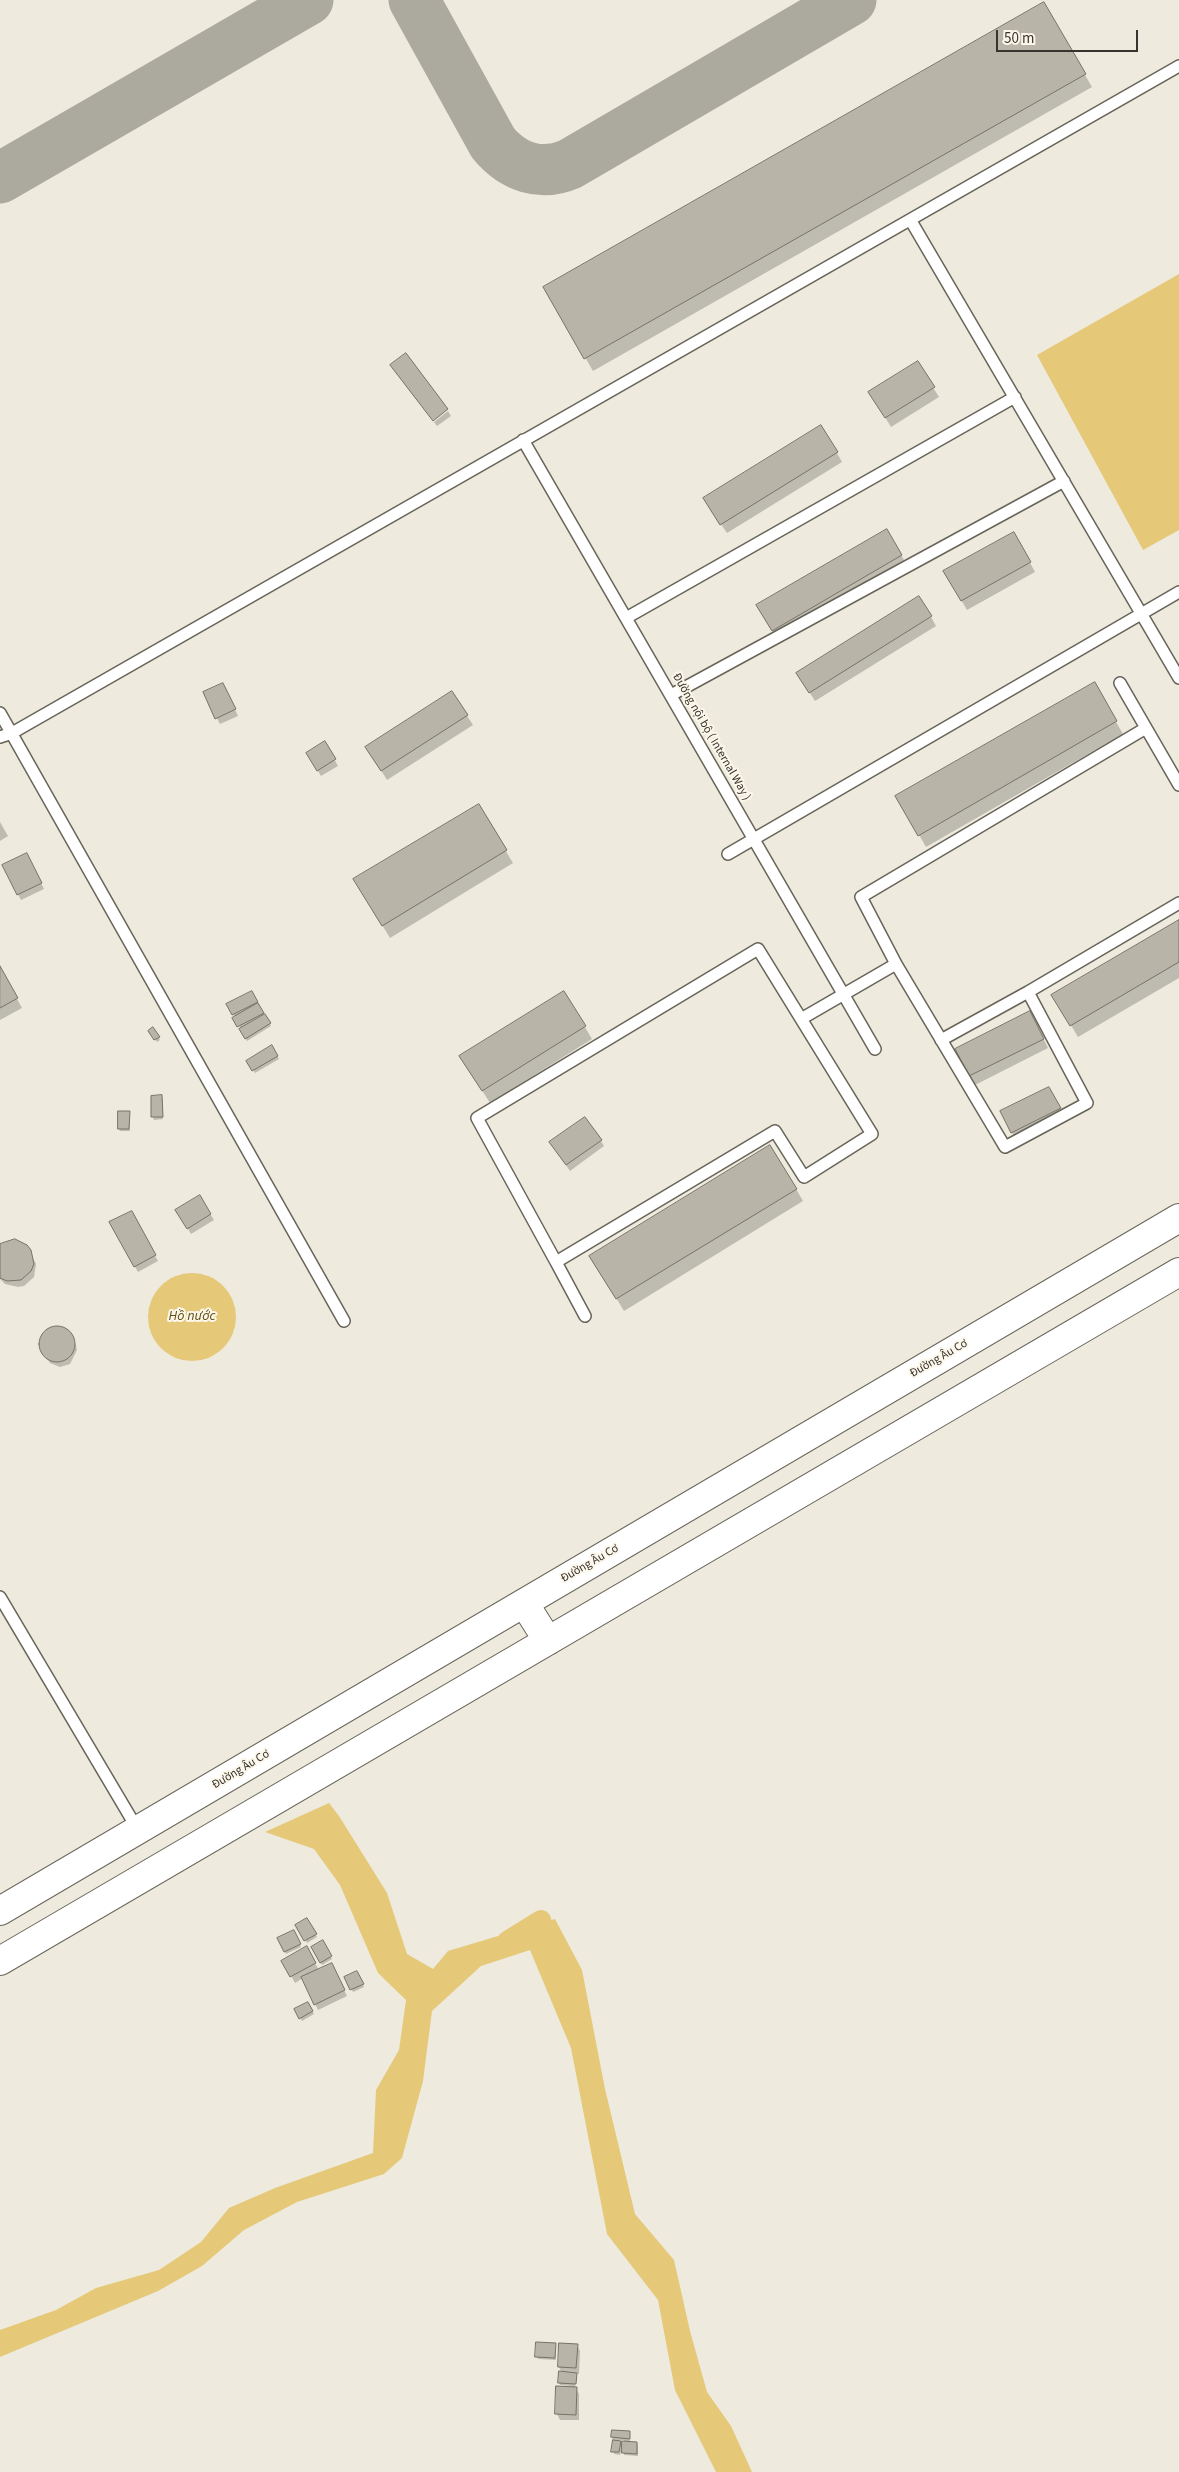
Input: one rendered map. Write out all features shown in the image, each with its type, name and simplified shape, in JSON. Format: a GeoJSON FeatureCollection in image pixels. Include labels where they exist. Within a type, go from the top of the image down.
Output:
{"type":"FeatureCollection","features":[{"type":"Feature","properties":{"kind":"street","name":"Đường Âu Cơ"},"geometry":{"type":"LineString","coordinates":[[0,1911],[1179,1218]]}},
{"type":"Feature","properties":{"kind":"street"},"geometry":{"type":"LineString","coordinates":[[0,1961],[1179,1272]]}},
{"type":"Feature","properties":{"kind":"street"},"geometry":{"type":"LineString","coordinates":[[524,1603],[548,1641]]}},
{"type":"Feature","properties":{"kind":"lane"},"geometry":{"type":"LineString","coordinates":[[0,737],[12,733],[1179,66]]}},
{"type":"Feature","properties":{"kind":"lane"},"geometry":{"type":"LineString","coordinates":[[911,220],[1179,678]]}},
{"type":"Feature","properties":{"kind":"lane"},"geometry":{"type":"LineString","coordinates":[[626,618],[1014,397]]}},
{"type":"Feature","properties":{"kind":"lane","name":"Đường nội bộ ( Internal Way )"},"geometry":{"type":"LineString","coordinates":[[523,440],[875,1049]]}},
{"type":"Feature","properties":{"kind":"lane"},"geometry":{"type":"LineString","coordinates":[[670,695],[1064,481]]}},
{"type":"Feature","properties":{"kind":"lane"},"geometry":{"type":"LineString","coordinates":[[728,854],[1179,592]]}},
{"type":"Feature","properties":{"kind":"lane"},"geometry":{"type":"LineString","coordinates":[[1120,683],[1179,785]]}},
{"type":"Feature","properties":{"kind":"lane"},"geometry":{"type":"LineString","coordinates":[[0,712],[344,1320]]}},
{"type":"Feature","properties":{"kind":"lane"},"geometry":{"type":"LineString","coordinates":[[1028,992],[1087,1103],[1005,1146],[896,964],[860,897],[1146,728]]}},
{"type":"Feature","properties":{"kind":"lane"},"geometry":{"type":"LineString","coordinates":[[941,1040],[1028,992],[1179,903]]}},
{"type":"Feature","properties":{"kind":"lane"},"geometry":{"type":"LineString","coordinates":[[556,1262],[775,1131],[804,1177],[872,1134],[758,949],[477,1118],[585,1316]]}},
{"type":"Feature","properties":{"kind":"lane"},"geometry":{"type":"LineString","coordinates":[[801,1019],[896,964]]}},
{"type":"Feature","properties":{"kind":"lane"},"geometry":{"type":"LineString","coordinates":[[0,1597],[138,1831]]}},
{"type":"Feature","properties":{"kind":"water"},"geometry":{"type":"Polygon","coordinates":[[[1179,274],[1179,530],[1143,550],[1037,355],[1179,274]]]}},
{"type":"Feature","properties":{"kind":"water","name":"Hồ nước"},"geometry":{"type":"Polygon","coordinates":[[[192,1273],[209,1276],[223,1286],[233,1300],[236,1317],[233,1334],[223,1348],[209,1358],[192,1361],[175,1358],[161,1348],[151,1334],[148,1317],[151,1300],[161,1286],[175,1276],[192,1273]]]}},
{"type":"Feature","properties":{"kind":"water"},"geometry":{"type":"Polygon","coordinates":[[[329,1803],[387,1893],[407,1954],[433,1969],[448,1951],[555,1919],[582,1970],[605,2089],[635,2214],[674,2260],[690,2331],[707,2392],[731,2426],[752,2472],[716,2472],[675,2390],[658,2300],[607,2234],[571,2048],[530,1950],[481,1966],[432,2011],[423,2081],[402,2158],[384,2174],[297,2202],[244,2230],[202,2266],[158,2291],[0,2357],[0,2330],[56,2310],[96,2288],[159,2270],[201,2242],[229,2208],[275,2188],[373,2153],[376,2090],[399,2050],[406,2000],[378,1973],[340,1885],[314,1849],[265,1832],[329,1803]]]}},
{"type":"Feature","properties":{"kind":"building"},"geometry":{"type":"Polygon","coordinates":[[[1044,2],[1086,74],[584,359],[543,287],[1044,2]]]}},
{"type":"Feature","properties":{"kind":"building"},"geometry":{"type":"Polygon","coordinates":[[[406,353],[448,409],[433,421],[390,365],[406,353]]]}},
{"type":"Feature","properties":{"kind":"building"},"geometry":{"type":"Polygon","coordinates":[[[918,361],[935,387],[885,418],[868,392],[918,361]]]}},
{"type":"Feature","properties":{"kind":"building"},"geometry":{"type":"Polygon","coordinates":[[[821,425],[838,452],[720,525],[703,498],[821,425]]]}},
{"type":"Feature","properties":{"kind":"building"},"geometry":{"type":"Polygon","coordinates":[[[887,529],[902,555],[772,631],[756,605],[887,529]]]}},
{"type":"Feature","properties":{"kind":"building"},"geometry":{"type":"Polygon","coordinates":[[[1014,532],[1031,562],[961,601],[943,571],[1014,532]]]}},
{"type":"Feature","properties":{"kind":"building"},"geometry":{"type":"Polygon","coordinates":[[[919,596],[932,616],[809,693],[796,673],[919,596]]]}},
{"type":"Feature","properties":{"kind":"building"},"geometry":{"type":"Polygon","coordinates":[[[1095,682],[1117,721],[918,836],[895,796],[1095,682]]]}},
{"type":"Feature","properties":{"kind":"building"},"geometry":{"type":"Polygon","coordinates":[[[223,683],[236,709],[215,719],[203,692],[223,683]]]}},
{"type":"Feature","properties":{"kind":"building"},"geometry":{"type":"Polygon","coordinates":[[[452,691],[468,715],[381,771],[365,747],[452,691]]]}},
{"type":"Feature","properties":{"kind":"building"},"geometry":{"type":"Polygon","coordinates":[[[325,741],[336,759],[317,771],[306,753],[325,741]]]}},
{"type":"Feature","properties":{"kind":"building"},"geometry":{"type":"Polygon","coordinates":[[[479,804],[507,850],[382,926],[353,879],[479,804]]]}},
{"type":"Feature","properties":{"kind":"building"},"geometry":{"type":"Polygon","coordinates":[[[27,853],[42,883],[17,895],[2,865],[27,853]]]}},
{"type":"Feature","properties":{"kind":"building"},"geometry":{"type":"Polygon","coordinates":[[[1179,920],[1179,962],[1070,1026],[1051,995],[1179,920]]]}},
{"type":"Feature","properties":{"kind":"building"},"geometry":{"type":"Polygon","coordinates":[[[0,966],[18,998],[0,1008],[0,966]]]}},
{"type":"Feature","properties":{"kind":"building"},"geometry":{"type":"Polygon","coordinates":[[[252,991],[258,1002],[232,1015],[226,1004],[252,991]]]}},
{"type":"Feature","properties":{"kind":"building"},"geometry":{"type":"Polygon","coordinates":[[[564,991],[586,1026],[482,1091],[459,1056],[564,991]]]}},
{"type":"Feature","properties":{"kind":"building"},"geometry":{"type":"Polygon","coordinates":[[[258,1003],[264,1013],[237,1027],[232,1018],[258,1003]]]}},
{"type":"Feature","properties":{"kind":"building"},"geometry":{"type":"Polygon","coordinates":[[[1030,1011],[1044,1039],[969,1076],[955,1049],[1030,1011]]]}},
{"type":"Feature","properties":{"kind":"building"},"geometry":{"type":"Polygon","coordinates":[[[265,1014],[271,1023],[245,1039],[239,1029],[265,1014]]]}},
{"type":"Feature","properties":{"kind":"building"},"geometry":{"type":"Polygon","coordinates":[[[153,1027],[160,1037],[154,1040],[148,1031],[153,1027]]]}},
{"type":"Feature","properties":{"kind":"building"},"geometry":{"type":"Polygon","coordinates":[[[272,1045],[278,1056],[252,1071],[246,1061],[272,1045]]]}},
{"type":"Feature","properties":{"kind":"building"},"geometry":{"type":"Polygon","coordinates":[[[1049,1087],[1061,1108],[1011,1133],[1000,1111],[1049,1087]]]}},
{"type":"Feature","properties":{"kind":"building"},"geometry":{"type":"Polygon","coordinates":[[[162,1095],[163,1117],[151,1117],[151,1096],[162,1095]]]}},
{"type":"Feature","properties":{"kind":"building"},"geometry":{"type":"Polygon","coordinates":[[[118,1111],[130,1111],[129,1129],[118,1129],[118,1111]]]}},
{"type":"Feature","properties":{"kind":"building"},"geometry":{"type":"Polygon","coordinates":[[[585,1117],[602,1140],[566,1165],[549,1142],[585,1117]]]}},
{"type":"Feature","properties":{"kind":"building"},"geometry":{"type":"Polygon","coordinates":[[[770,1145],[797,1189],[616,1299],[589,1256],[770,1145]]]}},
{"type":"Feature","properties":{"kind":"building"},"geometry":{"type":"Polygon","coordinates":[[[200,1195],[211,1214],[187,1229],[175,1210],[200,1195]]]}},
{"type":"Feature","properties":{"kind":"building"},"geometry":{"type":"Polygon","coordinates":[[[132,1211],[156,1255],[134,1267],[109,1222],[132,1211]]]}},
{"type":"Feature","properties":{"kind":"building"},"geometry":{"type":"Polygon","coordinates":[[[15,1239],[27,1245],[31,1250],[34,1264],[31,1271],[21,1280],[7,1281],[0,1278],[0,1244],[15,1239]]]}},
{"type":"Feature","properties":{"kind":"building"},"geometry":{"type":"Polygon","coordinates":[[[57,1326],[70,1331],[75,1344],[70,1357],[57,1362],[44,1357],[39,1344],[44,1331],[57,1326]]]}},
{"type":"Feature","properties":{"kind":"building"},"geometry":{"type":"Polygon","coordinates":[[[307,1918],[317,1934],[304,1941],[295,1925],[307,1918]]]}},
{"type":"Feature","properties":{"kind":"building"},"geometry":{"type":"Polygon","coordinates":[[[294,1930],[301,1944],[284,1952],[277,1938],[294,1930]]]}},
{"type":"Feature","properties":{"kind":"building"},"geometry":{"type":"Polygon","coordinates":[[[323,1940],[332,1956],[320,1963],[311,1947],[323,1940]]]}},
{"type":"Feature","properties":{"kind":"building"},"geometry":{"type":"Polygon","coordinates":[[[307,1946],[316,1963],[290,1977],[281,1961],[307,1946]]]}},
{"type":"Feature","properties":{"kind":"building"},"geometry":{"type":"Polygon","coordinates":[[[332,1963],[345,1990],[314,2005],[301,1977],[332,1963]]]}},
{"type":"Feature","properties":{"kind":"building"},"geometry":{"type":"Polygon","coordinates":[[[357,1971],[364,1984],[350,1990],[344,1977],[357,1971]]]}},
{"type":"Feature","properties":{"kind":"building"},"geometry":{"type":"Polygon","coordinates":[[[308,2002],[313,2011],[299,2019],[294,2009],[308,2002]]]}},
{"type":"Feature","properties":{"kind":"building"},"geometry":{"type":"Polygon","coordinates":[[[536,2342],[556,2343],[555,2358],[535,2357],[536,2342]]]}},
{"type":"Feature","properties":{"kind":"building"},"geometry":{"type":"Polygon","coordinates":[[[559,2343],[578,2344],[576,2368],[558,2367],[559,2343]]]}},
{"type":"Feature","properties":{"kind":"building"},"geometry":{"type":"Polygon","coordinates":[[[559,2371],[577,2373],[576,2384],[558,2383],[559,2371]]]}},
{"type":"Feature","properties":{"kind":"building"},"geometry":{"type":"Polygon","coordinates":[[[556,2386],[577,2387],[576,2415],[555,2414],[556,2386]]]}},
{"type":"Feature","properties":{"kind":"building"},"geometry":{"type":"Polygon","coordinates":[[[612,2430],[630,2431],[630,2439],[611,2437],[612,2430]]]}},
{"type":"Feature","properties":{"kind":"building"},"geometry":{"type":"Polygon","coordinates":[[[613,2440],[621,2441],[619,2452],[611,2452],[613,2440]]]}},
{"type":"Feature","properties":{"kind":"building"},"geometry":{"type":"Polygon","coordinates":[[[622,2441],[637,2442],[637,2454],[622,2453],[622,2441]]]}},
{"type":"Feature","properties":{"kind":"waterway"},"geometry":{"type":"LineString","coordinates":[[507,1941],[541,1920],[549,1950]]}},
{"type":"Feature","properties":{"kind":"taxiway"},"geometry":{"type":"LineString","coordinates":[[0,178],[308,0]]}},
{"type":"Feature","properties":{"kind":"taxiway"},"geometry":{"type":"LineString","coordinates":[[414,0],[493,143],[518,164],[548,170],[570,164],[851,0]]}}]}
